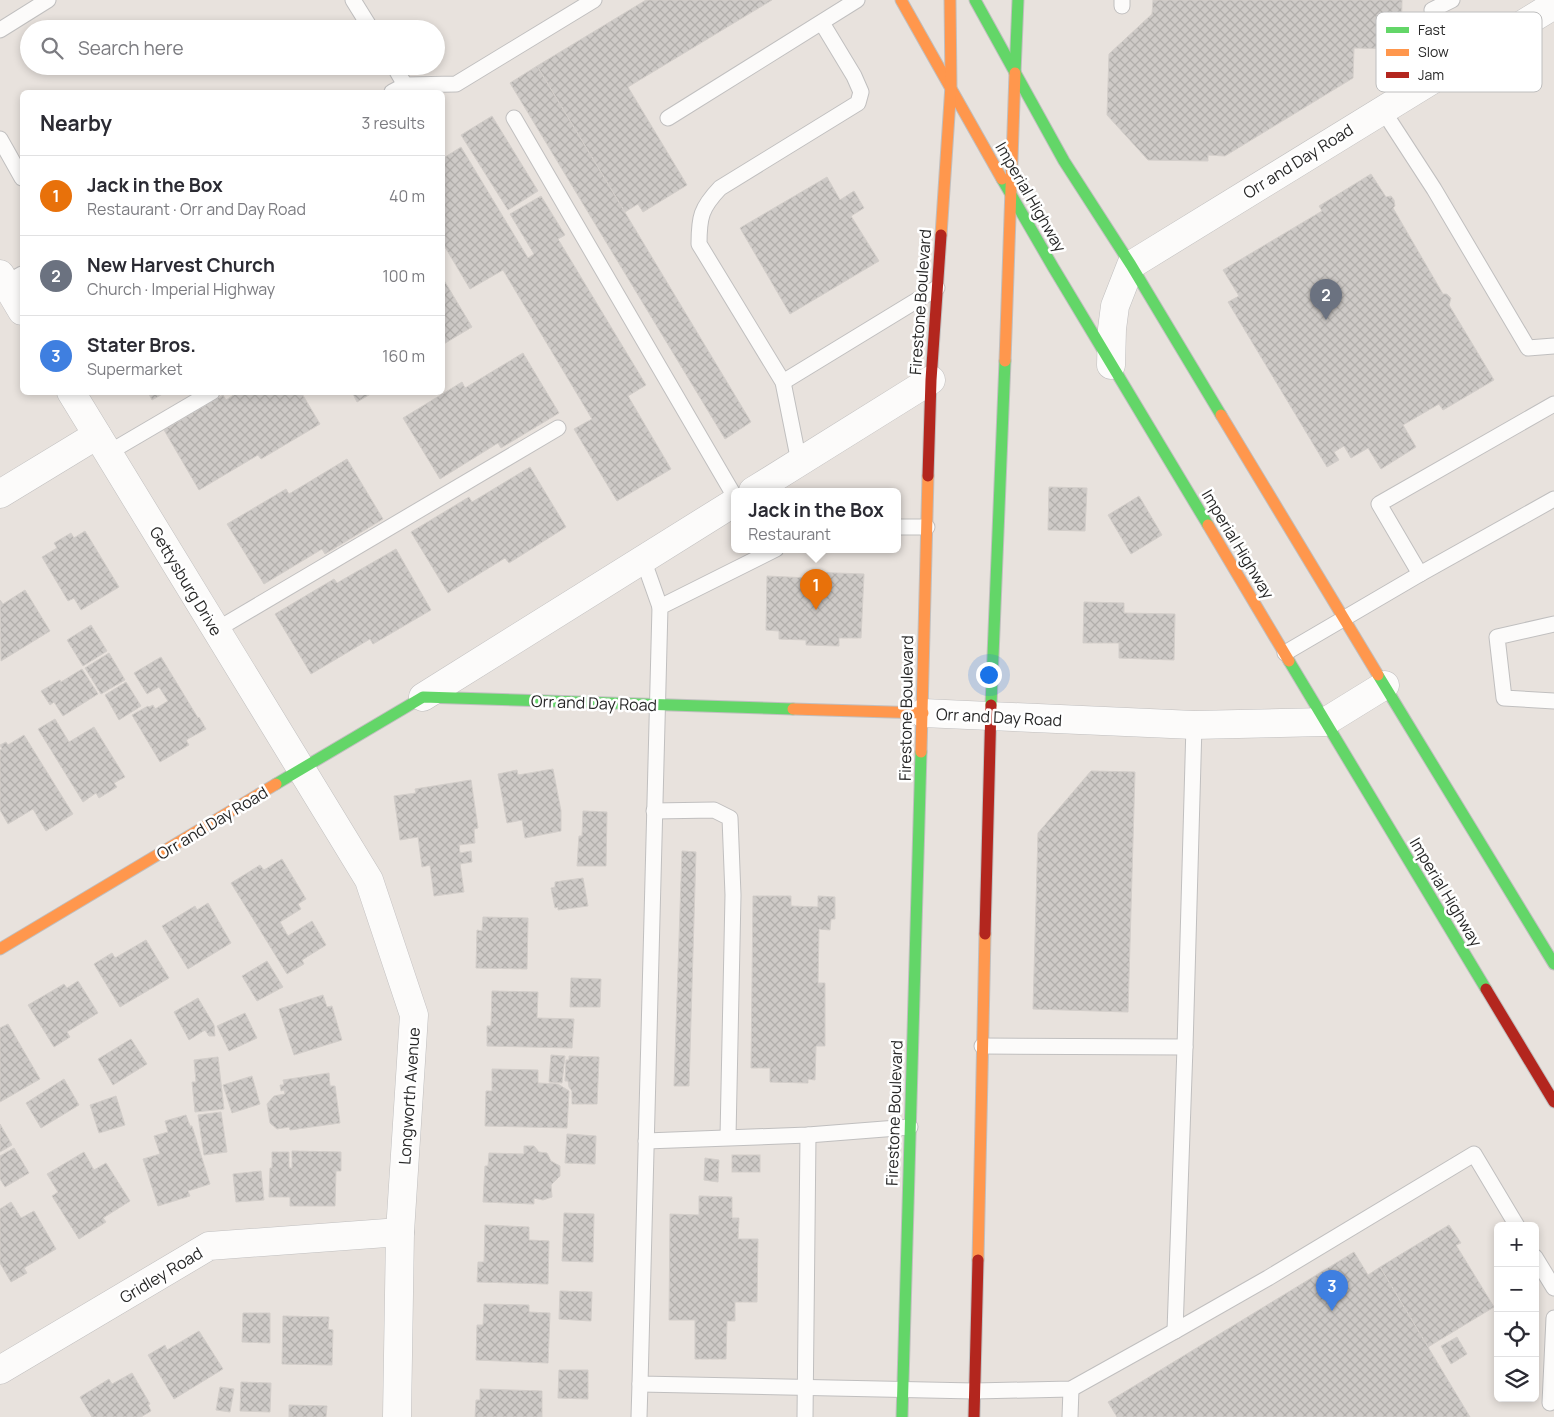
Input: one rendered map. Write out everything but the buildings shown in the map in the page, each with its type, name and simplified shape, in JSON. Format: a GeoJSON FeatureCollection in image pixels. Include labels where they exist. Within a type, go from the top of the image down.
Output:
{"type":"FeatureCollection","features":[{"type":"Feature","properties":{"kind":"main road","name":"Imperial Highway"},"geometry":{"type":"LineString","coordinates":[[901,0],[951,85],[1012,198],[1554,1102]]}},
{"type":"Feature","properties":{"kind":"main road","name":"Firestone Boulevard"},"geometry":{"type":"LineString","coordinates":[[902,1417],[931,380],[951,85],[950,0]]}},
{"type":"Feature","properties":{"kind":"main road"},"geometry":{"type":"LineString","coordinates":[[975,0],[1064,161],[1131,265],[1554,964]]}},
{"type":"Feature","properties":{"kind":"main road"},"geometry":{"type":"LineString","coordinates":[[974,1417],[990,717],[1012,198],[1018,0]]}},
{"type":"Feature","properties":{"kind":"main road","name":"Orr and Day Road"},"geometry":{"type":"LineString","coordinates":[[0,949],[423,697],[923,713]]}},
{"type":"Feature","properties":{"kind":"street","name":"Orr and Day Road"},"geometry":{"type":"LineString","coordinates":[[1541,12],[1554,4]]}},
{"type":"Feature","properties":{"kind":"street","name":"Orr and Day Road"},"geometry":{"type":"LineString","coordinates":[[1131,265],[1410,92]]}},
{"type":"Feature","properties":{"kind":"street"},"geometry":{"type":"LineString","coordinates":[[1111,365],[1115,306],[1131,265]]}},
{"type":"Feature","properties":{"kind":"street"},"geometry":{"type":"LineString","coordinates":[[9,277],[20,306]]}},
{"type":"Feature","properties":{"kind":"street"},"geometry":{"type":"LineString","coordinates":[[757,488],[931,380]]}},
{"type":"Feature","properties":{"kind":"street","name":"Gettysburg Drive"},"geometry":{"type":"LineString","coordinates":[[73,395],[301,770]]}},
{"type":"Feature","properties":{"kind":"street"},"geometry":{"type":"LineString","coordinates":[[0,494],[103,444]]}},
{"type":"Feature","properties":{"kind":"street","name":"Orr and Day Road"},"geometry":{"type":"LineString","coordinates":[[423,697],[731,505]]}},
{"type":"Feature","properties":{"kind":"street"},"geometry":{"type":"LineString","coordinates":[[1325,722],[1385,685]]}},
{"type":"Feature","properties":{"kind":"street","name":"Orr and Day Road"},"geometry":{"type":"LineString","coordinates":[[923,713],[1194,725],[1325,722]]}},
{"type":"Feature","properties":{"kind":"street","name":"Longworth Avenue"},"geometry":{"type":"LineString","coordinates":[[301,770],[369,880],[414,1015],[400,1232],[397,1417]]}},
{"type":"Feature","properties":{"kind":"street","name":"Gridley Road"},"geometry":{"type":"LineString","coordinates":[[0,1370],[209,1246],[400,1232]]}},
{"type":"Feature","properties":{"kind":"lane"},"geometry":{"type":"LineString","coordinates":[[0,30],[48,0]]}},
{"type":"Feature","properties":{"kind":"lane"},"geometry":{"type":"LineString","coordinates":[[353,0],[365,20]]}},
{"type":"Feature","properties":{"kind":"lane"},"geometry":{"type":"LineString","coordinates":[[396,75],[398,88],[456,84],[594,0]]}},
{"type":"Feature","properties":{"kind":"lane"},"geometry":{"type":"LineString","coordinates":[[668,118],[857,0]]}},
{"type":"Feature","properties":{"kind":"lane"},"geometry":{"type":"LineString","coordinates":[[1432,10],[1452,0]]}},
{"type":"Feature","properties":{"kind":"lane"},"geometry":{"type":"LineString","coordinates":[[799,462],[783,382],[699,244],[699,222],[706,202],[720,188],[858,103],[861,92],[854,76],[822,23]]}},
{"type":"Feature","properties":{"kind":"lane"},"geometry":{"type":"LineString","coordinates":[[1382,109],[1434,189],[1528,348],[1554,346]]}},
{"type":"Feature","properties":{"kind":"lane"},"geometry":{"type":"LineString","coordinates":[[514,118],[731,490]]}},
{"type":"Feature","properties":{"kind":"lane"},"geometry":{"type":"LineString","coordinates":[[0,140],[20,175]]}},
{"type":"Feature","properties":{"kind":"lane"},"geometry":{"type":"LineString","coordinates":[[783,382],[937,288]]}},
{"type":"Feature","properties":{"kind":"lane"},"geometry":{"type":"LineString","coordinates":[[103,444],[206,395]]}},
{"type":"Feature","properties":{"kind":"lane"},"geometry":{"type":"LineString","coordinates":[[1420,574],[1379,504],[1554,404]]}},
{"type":"Feature","properties":{"kind":"lane"},"geometry":{"type":"LineString","coordinates":[[216,630],[558,428]]}},
{"type":"Feature","properties":{"kind":"lane"},"geometry":{"type":"LineString","coordinates":[[1285,653],[1343,618],[1554,499]]}},
{"type":"Feature","properties":{"kind":"lane"},"geometry":{"type":"LineString","coordinates":[[901,527],[927,527]]}},
{"type":"Feature","properties":{"kind":"lane"},"geometry":{"type":"LineString","coordinates":[[660,607],[768,553]]}},
{"type":"Feature","properties":{"kind":"lane"},"geometry":{"type":"LineString","coordinates":[[639,1417],[660,607],[643,560]]}},
{"type":"Feature","properties":{"kind":"lane"},"geometry":{"type":"LineString","coordinates":[[1554,624],[1497,637],[1504,698],[1554,701]]}},
{"type":"Feature","properties":{"kind":"lane"},"geometry":{"type":"LineString","coordinates":[[1175,1331],[1186,1047],[1194,725]]}},
{"type":"Feature","properties":{"kind":"lane"},"geometry":{"type":"LineString","coordinates":[[654,811],[714,810],[730,818],[733,895],[728,1138]]}},
{"type":"Feature","properties":{"kind":"lane"},"geometry":{"type":"LineString","coordinates":[[982,1046],[1186,1047]]}},
{"type":"Feature","properties":{"kind":"lane"},"geometry":{"type":"LineString","coordinates":[[646,1141],[808,1135],[910,1127]]}},
{"type":"Feature","properties":{"kind":"lane"},"geometry":{"type":"LineString","coordinates":[[806,1417],[808,1135]]}},
{"type":"Feature","properties":{"kind":"lane"},"geometry":{"type":"LineString","coordinates":[[640,1384],[974,1392],[1071,1389],[1268,1278],[1474,1154],[1515,1222]]}},
{"type":"Feature","properties":{"kind":"lane"},"geometry":{"type":"LineString","coordinates":[[1539,1264],[1554,1288]]}},
{"type":"Feature","properties":{"kind":"lane"},"geometry":{"type":"LineString","coordinates":[[1550,1403],[1554,1318]]}},
{"type":"Feature","properties":{"kind":"lane"},"geometry":{"type":"LineString","coordinates":[[1070,1417],[1071,1389]]}},
{"type":"Feature","properties":{"kind":"traffic: fast"},"geometry":{"type":"LineString","coordinates":[[975,0],[1064,161],[1131,265],[1221,415]]}},
{"type":"Feature","properties":{"kind":"traffic: fast"},"geometry":{"type":"LineString","coordinates":[[1015,73],[1018,0]]}},
{"type":"Feature","properties":{"kind":"traffic: fast"},"geometry":{"type":"LineString","coordinates":[[1002,179],[1208,525]]}},
{"type":"Feature","properties":{"kind":"traffic: fast"},"geometry":{"type":"LineString","coordinates":[[991,705],[1005,361]]}},
{"type":"Feature","properties":{"kind":"traffic: fast"},"geometry":{"type":"LineString","coordinates":[[1289,661],[1486,989]]}},
{"type":"Feature","properties":{"kind":"traffic: fast"},"geometry":{"type":"LineString","coordinates":[[1378,675],[1554,964]]}},
{"type":"Feature","properties":{"kind":"traffic: fast"},"geometry":{"type":"LineString","coordinates":[[276,784],[423,697],[793,709]]}},
{"type":"Feature","properties":{"kind":"traffic: fast"},"geometry":{"type":"LineString","coordinates":[[902,1417],[921,752]]}},
{"type":"Feature","properties":{"kind":"traffic: slow"},"geometry":{"type":"LineString","coordinates":[[901,0],[1002,179]]}},
{"type":"Feature","properties":{"kind":"traffic: slow"},"geometry":{"type":"LineString","coordinates":[[941,235],[951,85],[950,0]]}},
{"type":"Feature","properties":{"kind":"traffic: slow"},"geometry":{"type":"LineString","coordinates":[[1005,361],[1015,73]]}},
{"type":"Feature","properties":{"kind":"traffic: slow"},"geometry":{"type":"LineString","coordinates":[[1221,415],[1378,675]]}},
{"type":"Feature","properties":{"kind":"traffic: slow"},"geometry":{"type":"LineString","coordinates":[[921,752],[928,476]]}},
{"type":"Feature","properties":{"kind":"traffic: slow"},"geometry":{"type":"LineString","coordinates":[[1208,525],[1289,661]]}},
{"type":"Feature","properties":{"kind":"traffic: slow"},"geometry":{"type":"LineString","coordinates":[[793,709],[923,713]]}},
{"type":"Feature","properties":{"kind":"traffic: slow"},"geometry":{"type":"LineString","coordinates":[[0,949],[276,784]]}},
{"type":"Feature","properties":{"kind":"traffic: slow"},"geometry":{"type":"LineString","coordinates":[[978,1260],[985,934]]}},
{"type":"Feature","properties":{"kind":"traffic: jam"},"geometry":{"type":"LineString","coordinates":[[928,476],[931,380],[941,235]]}},
{"type":"Feature","properties":{"kind":"traffic: jam"},"geometry":{"type":"LineString","coordinates":[[985,934],[991,705]]}},
{"type":"Feature","properties":{"kind":"traffic: jam"},"geometry":{"type":"LineString","coordinates":[[1486,989],[1554,1102]]}},
{"type":"Feature","properties":{"kind":"traffic: jam"},"geometry":{"type":"LineString","coordinates":[[974,1417],[978,1260]]}},
{"type":"Feature","properties":{"kind":"place","name":"New Harvest Church"},"geometry":{"type":"Point","coordinates":[1326,320]}},
{"type":"Feature","properties":{"kind":"place","name":"Jack in the Box"},"geometry":{"type":"Point","coordinates":[816,610]}},
{"type":"Feature","properties":{"kind":"place","name":"Stater Bros."},"geometry":{"type":"Point","coordinates":[1332,1311]}}]}
